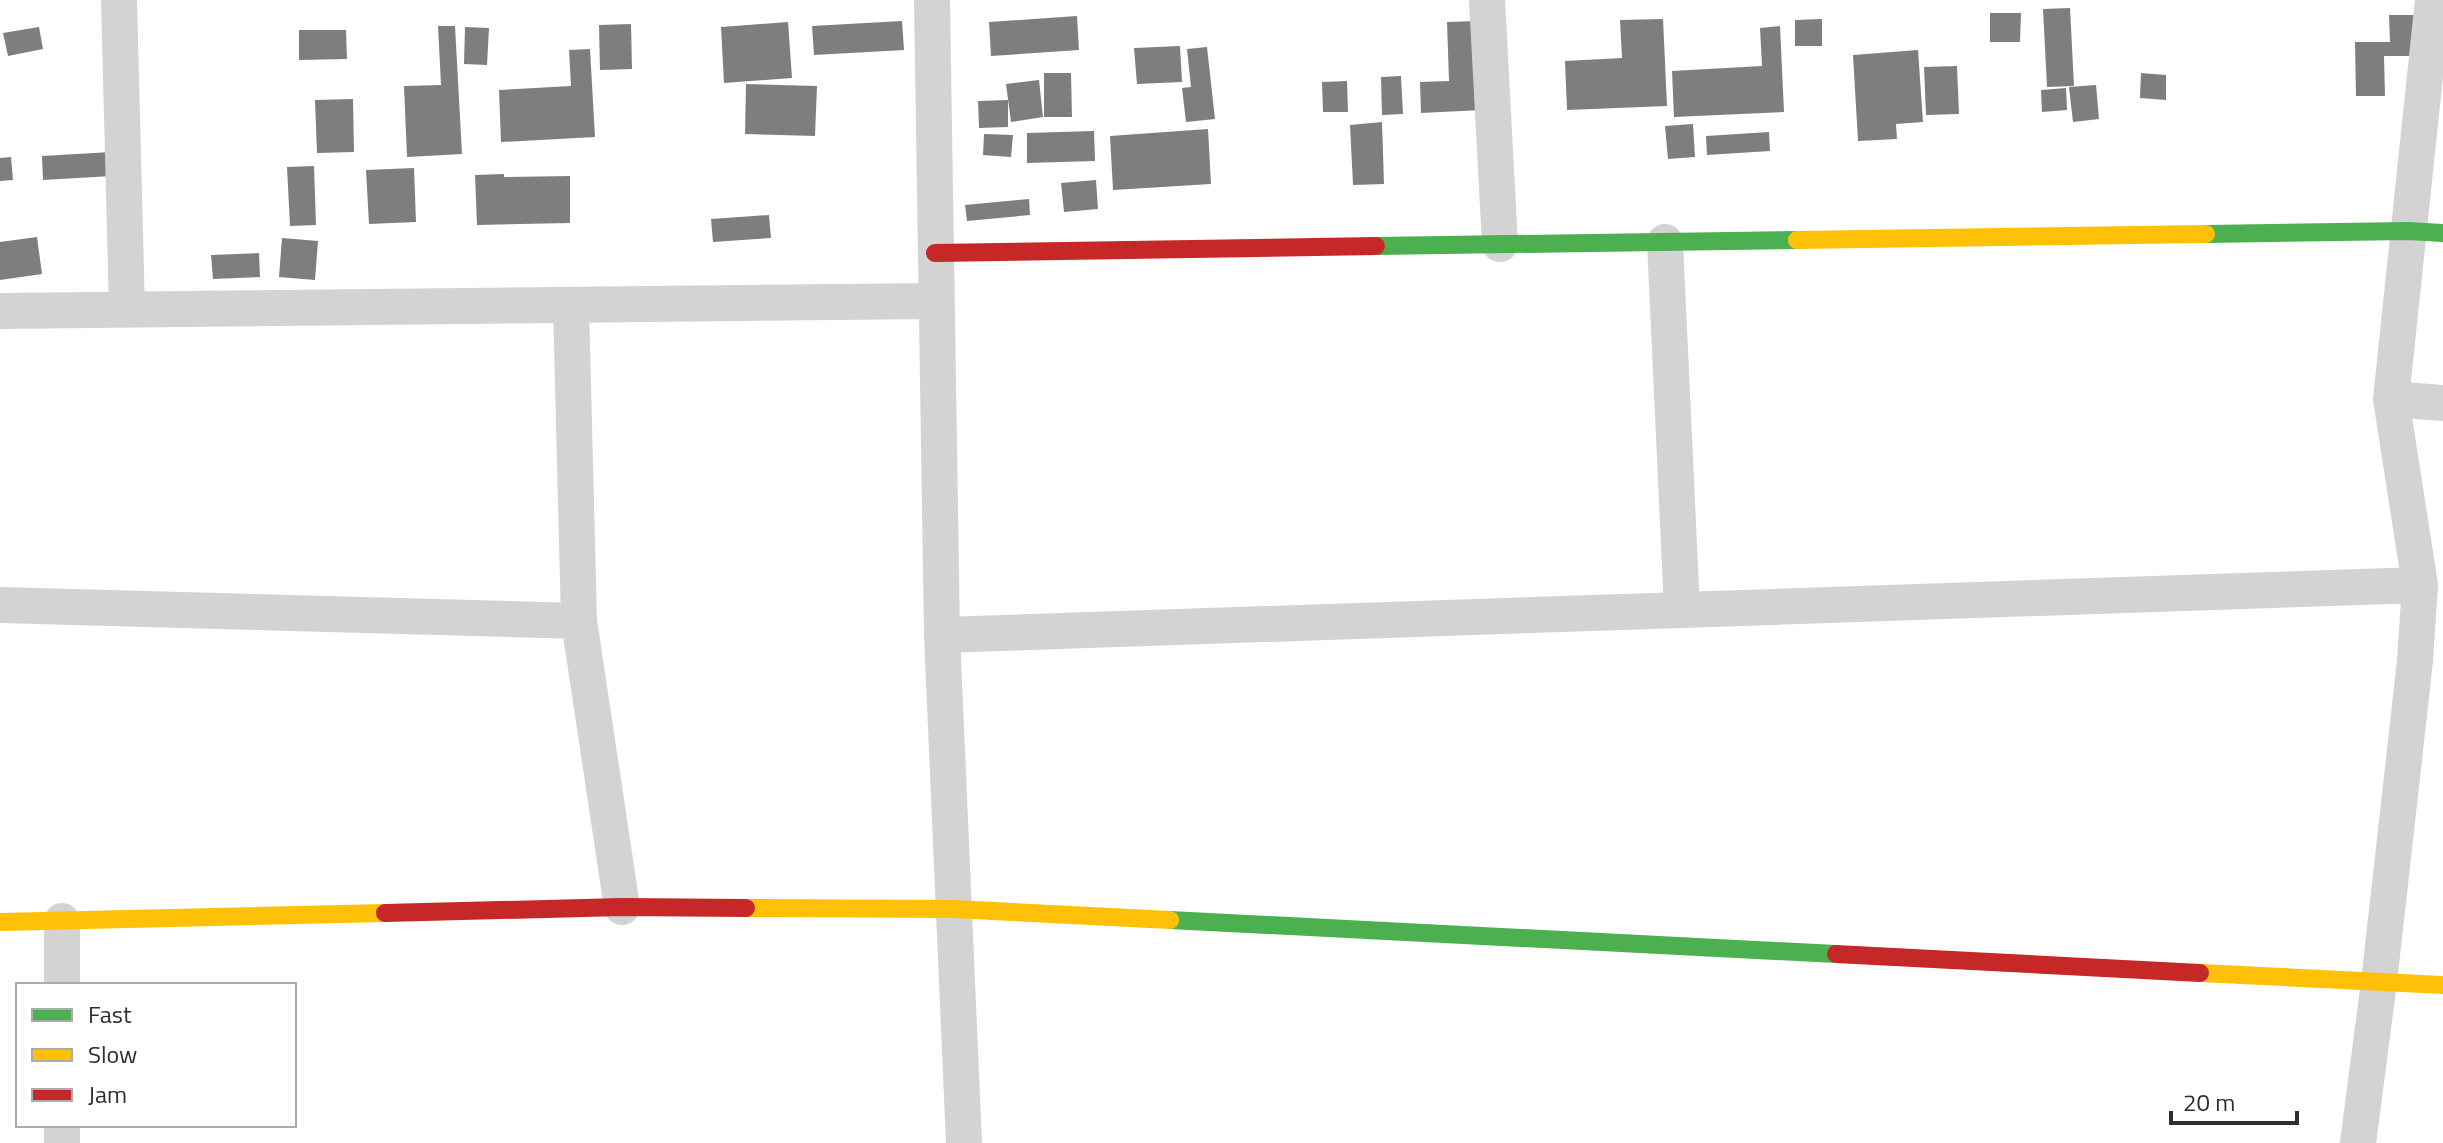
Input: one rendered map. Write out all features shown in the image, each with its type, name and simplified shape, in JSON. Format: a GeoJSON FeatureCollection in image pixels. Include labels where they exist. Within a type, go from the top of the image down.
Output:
{"type":"FeatureCollection","features":[{"type":"Feature","properties":{"kind":"street"},"geometry":{"type":"LineString","coordinates":[[119,0],[127,310]]}},
{"type":"Feature","properties":{"kind":"street"},"geometry":{"type":"LineString","coordinates":[[932,0],[942,635],[964,1143]]}},
{"type":"Feature","properties":{"kind":"street"},"geometry":{"type":"LineString","coordinates":[[1487,0],[1500,244]]}},
{"type":"Feature","properties":{"kind":"street"},"geometry":{"type":"LineString","coordinates":[[2358,1143],[2379,982],[2429,662],[2391,399],[2426,232],[2433,0]]}},
{"type":"Feature","properties":{"kind":"street"},"geometry":{"type":"LineString","coordinates":[[935,253],[2426,232]]}},
{"type":"Feature","properties":{"kind":"street"},"geometry":{"type":"LineString","coordinates":[[1665,242],[1682,610]]}},
{"type":"Feature","properties":{"kind":"street"},"geometry":{"type":"LineString","coordinates":[[0,311],[936,301]]}},
{"type":"Feature","properties":{"kind":"street"},"geometry":{"type":"LineString","coordinates":[[571,305],[579,621],[622,907]]}},
{"type":"Feature","properties":{"kind":"street"},"geometry":{"type":"LineString","coordinates":[[2391,399],[2443,403]]}},
{"type":"Feature","properties":{"kind":"street"},"geometry":{"type":"LineString","coordinates":[[942,635],[2420,585]]}},
{"type":"Feature","properties":{"kind":"street"},"geometry":{"type":"LineString","coordinates":[[0,605],[579,621]]}},
{"type":"Feature","properties":{"kind":"street"},"geometry":{"type":"LineString","coordinates":[[0,922],[622,907],[953,909],[2443,985]]}},
{"type":"Feature","properties":{"kind":"street"},"geometry":{"type":"LineString","coordinates":[[62,921],[62,983]]}},
{"type":"Feature","properties":{"kind":"building"},"geometry":{"type":"Polygon","coordinates":[[[2070,8],[2074,86],[2047,87],[2043,9],[2070,8]]]}},
{"type":"Feature","properties":{"kind":"building"},"geometry":{"type":"Polygon","coordinates":[[[1990,13],[2021,13],[2020,42],[1990,42],[1990,13]]]}},
{"type":"Feature","properties":{"kind":"building"},"geometry":{"type":"Polygon","coordinates":[[[2389,15],[2424,15],[2424,56],[2384,56],[2385,96],[2356,96],[2355,42],[2390,42],[2389,15]]]}},
{"type":"Feature","properties":{"kind":"building"},"geometry":{"type":"Polygon","coordinates":[[[1077,16],[1079,50],[991,56],[989,22],[1077,16]]]}},
{"type":"Feature","properties":{"kind":"building"},"geometry":{"type":"Polygon","coordinates":[[[1663,19],[1667,106],[1567,110],[1565,61],[1622,58],[1620,20],[1663,19]]]}},
{"type":"Feature","properties":{"kind":"building"},"geometry":{"type":"Polygon","coordinates":[[[1822,19],[1822,46],[1795,46],[1795,20],[1822,19]]]}},
{"type":"Feature","properties":{"kind":"building"},"geometry":{"type":"Polygon","coordinates":[[[902,21],[904,50],[814,55],[812,26],[902,21]]]}},
{"type":"Feature","properties":{"kind":"building"},"geometry":{"type":"Polygon","coordinates":[[[1477,21],[1482,110],[1421,113],[1420,82],[1449,81],[1447,22],[1477,21]]]}},
{"type":"Feature","properties":{"kind":"building"},"geometry":{"type":"Polygon","coordinates":[[[788,22],[792,78],[724,83],[721,27],[788,22]]]}},
{"type":"Feature","properties":{"kind":"building"},"geometry":{"type":"Polygon","coordinates":[[[631,24],[632,69],[600,70],[599,25],[631,24]]]}},
{"type":"Feature","properties":{"kind":"building"},"geometry":{"type":"Polygon","coordinates":[[[438,26],[455,26],[462,154],[407,157],[404,86],[441,85],[438,26]]]}},
{"type":"Feature","properties":{"kind":"building"},"geometry":{"type":"Polygon","coordinates":[[[1780,26],[1784,112],[1674,117],[1672,71],[1762,66],[1760,28],[1780,26]]]}},
{"type":"Feature","properties":{"kind":"building"},"geometry":{"type":"Polygon","coordinates":[[[39,27],[43,49],[8,56],[3,33],[39,27]]]}},
{"type":"Feature","properties":{"kind":"building"},"geometry":{"type":"Polygon","coordinates":[[[465,27],[489,28],[487,65],[464,64],[465,27]]]}},
{"type":"Feature","properties":{"kind":"building"},"geometry":{"type":"Polygon","coordinates":[[[299,30],[346,30],[347,59],[299,60],[299,30]]]}},
{"type":"Feature","properties":{"kind":"building"},"geometry":{"type":"Polygon","coordinates":[[[1180,46],[1182,82],[1137,84],[1134,48],[1180,46]]]}},
{"type":"Feature","properties":{"kind":"building"},"geometry":{"type":"Polygon","coordinates":[[[1207,47],[1215,119],[1186,122],[1182,88],[1191,87],[1187,49],[1207,47]]]}},
{"type":"Feature","properties":{"kind":"building"},"geometry":{"type":"Polygon","coordinates":[[[590,49],[595,137],[501,142],[499,90],[571,86],[569,50],[590,49]]]}},
{"type":"Feature","properties":{"kind":"building"},"geometry":{"type":"Polygon","coordinates":[[[1918,50],[1923,122],[1896,124],[1897,139],[1858,141],[1853,55],[1918,50]]]}},
{"type":"Feature","properties":{"kind":"building"},"geometry":{"type":"Polygon","coordinates":[[[1957,66],[1959,114],[1926,115],[1924,67],[1957,66]]]}},
{"type":"Feature","properties":{"kind":"building"},"geometry":{"type":"Polygon","coordinates":[[[1044,73],[1071,73],[1072,117],[1044,117],[1044,73]]]}},
{"type":"Feature","properties":{"kind":"building"},"geometry":{"type":"Polygon","coordinates":[[[2141,73],[2166,75],[2166,100],[2140,98],[2141,73]]]}},
{"type":"Feature","properties":{"kind":"building"},"geometry":{"type":"Polygon","coordinates":[[[1401,76],[1403,114],[1382,115],[1381,77],[1401,76]]]}},
{"type":"Feature","properties":{"kind":"building"},"geometry":{"type":"Polygon","coordinates":[[[1039,80],[1043,117],[1011,122],[1006,84],[1039,80]]]}},
{"type":"Feature","properties":{"kind":"building"},"geometry":{"type":"Polygon","coordinates":[[[1347,81],[1348,112],[1323,112],[1322,82],[1347,81]]]}},
{"type":"Feature","properties":{"kind":"building"},"geometry":{"type":"Polygon","coordinates":[[[746,84],[817,86],[815,136],[745,134],[746,84]]]}},
{"type":"Feature","properties":{"kind":"building"},"geometry":{"type":"Polygon","coordinates":[[[2096,85],[2099,119],[2073,122],[2069,87],[2096,85]]]}},
{"type":"Feature","properties":{"kind":"building"},"geometry":{"type":"Polygon","coordinates":[[[2066,88],[2067,110],[2042,112],[2041,90],[2066,88]]]}},
{"type":"Feature","properties":{"kind":"building"},"geometry":{"type":"Polygon","coordinates":[[[353,99],[354,152],[317,153],[315,100],[353,99]]]}},
{"type":"Feature","properties":{"kind":"building"},"geometry":{"type":"Polygon","coordinates":[[[1008,100],[1008,127],[979,128],[978,101],[1008,100]]]}},
{"type":"Feature","properties":{"kind":"building"},"geometry":{"type":"Polygon","coordinates":[[[1382,122],[1384,184],[1353,185],[1350,125],[1382,122]]]}},
{"type":"Feature","properties":{"kind":"building"},"geometry":{"type":"Polygon","coordinates":[[[1693,124],[1695,157],[1668,159],[1665,126],[1693,124]]]}},
{"type":"Feature","properties":{"kind":"building"},"geometry":{"type":"Polygon","coordinates":[[[1208,129],[1211,184],[1113,190],[1110,136],[1208,129]]]}},
{"type":"Feature","properties":{"kind":"building"},"geometry":{"type":"Polygon","coordinates":[[[1094,131],[1095,161],[1027,163],[1027,133],[1094,131]]]}},
{"type":"Feature","properties":{"kind":"building"},"geometry":{"type":"Polygon","coordinates":[[[1769,132],[1770,151],[1707,155],[1706,136],[1769,132]]]}},
{"type":"Feature","properties":{"kind":"building"},"geometry":{"type":"Polygon","coordinates":[[[984,134],[1013,135],[1011,157],[983,155],[984,134]]]}},
{"type":"Feature","properties":{"kind":"building"},"geometry":{"type":"Polygon","coordinates":[[[111,152],[112,176],[43,180],[42,156],[111,152]]]}},
{"type":"Feature","properties":{"kind":"building"},"geometry":{"type":"Polygon","coordinates":[[[11,157],[13,180],[0,181],[0,158],[11,157]]]}},
{"type":"Feature","properties":{"kind":"building"},"geometry":{"type":"Polygon","coordinates":[[[314,166],[316,225],[290,226],[287,167],[314,166]]]}},
{"type":"Feature","properties":{"kind":"building"},"geometry":{"type":"Polygon","coordinates":[[[414,168],[416,222],[369,224],[366,170],[414,168]]]}},
{"type":"Feature","properties":{"kind":"building"},"geometry":{"type":"Polygon","coordinates":[[[504,174],[504,177],[570,176],[570,223],[477,225],[475,175],[504,174]]]}},
{"type":"Feature","properties":{"kind":"building"},"geometry":{"type":"Polygon","coordinates":[[[1096,180],[1098,209],[1064,212],[1061,183],[1096,180]]]}},
{"type":"Feature","properties":{"kind":"building"},"geometry":{"type":"Polygon","coordinates":[[[1029,199],[1030,215],[967,221],[965,205],[1029,199]]]}},
{"type":"Feature","properties":{"kind":"building"},"geometry":{"type":"Polygon","coordinates":[[[769,215],[771,238],[713,242],[711,219],[769,215]]]}},
{"type":"Feature","properties":{"kind":"building"},"geometry":{"type":"Polygon","coordinates":[[[37,237],[42,274],[0,280],[0,242],[37,237]]]}},
{"type":"Feature","properties":{"kind":"building"},"geometry":{"type":"Polygon","coordinates":[[[282,238],[318,241],[315,280],[279,277],[282,238]]]}},
{"type":"Feature","properties":{"kind":"building"},"geometry":{"type":"Polygon","coordinates":[[[259,253],[260,277],[213,279],[211,255],[259,253]]]}},
{"type":"Feature","properties":{"kind":"traffic: fast"},"geometry":{"type":"LineString","coordinates":[[2206,234],[2443,233]]}},
{"type":"Feature","properties":{"kind":"traffic: fast"},"geometry":{"type":"LineString","coordinates":[[1376,246],[1797,240]]}},
{"type":"Feature","properties":{"kind":"traffic: fast"},"geometry":{"type":"LineString","coordinates":[[1170,920],[1836,954]]}},
{"type":"Feature","properties":{"kind":"traffic: slow"},"geometry":{"type":"LineString","coordinates":[[1797,240],[2206,234]]}},
{"type":"Feature","properties":{"kind":"traffic: slow"},"geometry":{"type":"LineString","coordinates":[[746,908],[953,909],[1170,920]]}},
{"type":"Feature","properties":{"kind":"traffic: slow"},"geometry":{"type":"LineString","coordinates":[[0,922],[385,913]]}},
{"type":"Feature","properties":{"kind":"traffic: slow"},"geometry":{"type":"LineString","coordinates":[[2200,973],[2443,985]]}},
{"type":"Feature","properties":{"kind":"traffic: jam"},"geometry":{"type":"LineString","coordinates":[[935,253],[1376,246]]}},
{"type":"Feature","properties":{"kind":"traffic: jam"},"geometry":{"type":"LineString","coordinates":[[385,913],[622,907],[746,908]]}},
{"type":"Feature","properties":{"kind":"traffic: jam"},"geometry":{"type":"LineString","coordinates":[[1836,954],[2200,973]]}}]}
